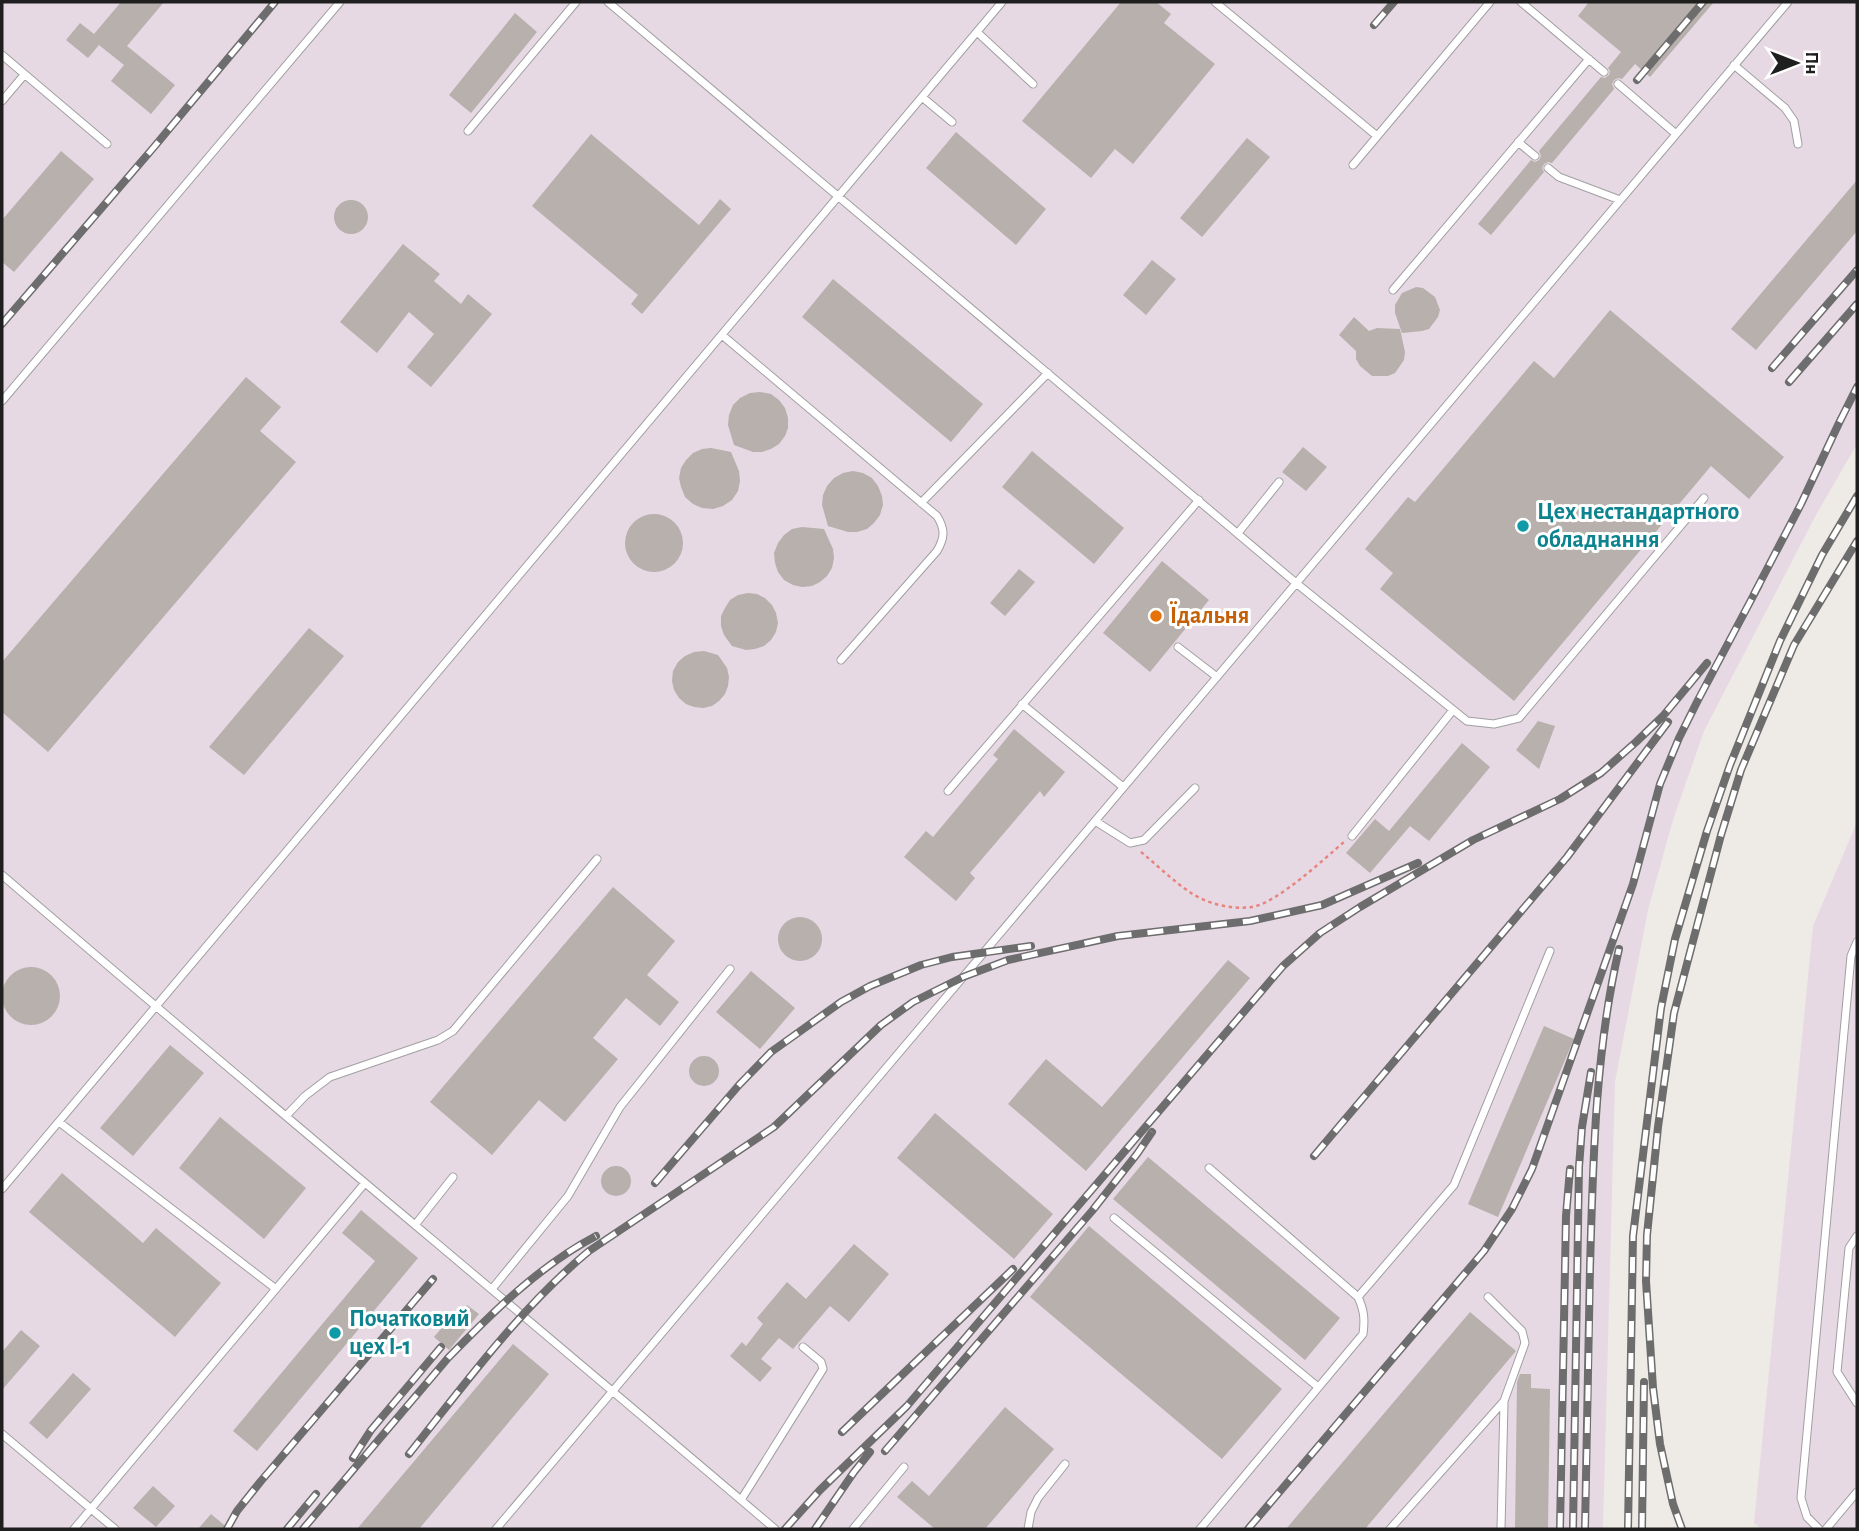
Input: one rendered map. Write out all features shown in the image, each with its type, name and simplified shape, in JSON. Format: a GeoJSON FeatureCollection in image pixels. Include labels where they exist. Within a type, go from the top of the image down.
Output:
{"type":"FeatureCollection","features":[{"type":"Feature","properties":{"kind":"lane"},"geometry":{"type":"LineString","coordinates":[[2,401],[340,2]]}},
{"type":"Feature","properties":{"kind":"lane"},"geometry":{"type":"LineString","coordinates":[[468,131],[576,2]]}},
{"type":"Feature","properties":{"kind":"lane"},"geometry":{"type":"LineString","coordinates":[[608,2],[1296,583],[1467,721],[1494,724],[1519,718],[1704,498]]}},
{"type":"Feature","properties":{"kind":"lane"},"geometry":{"type":"LineString","coordinates":[[2,1189],[1002,2]]}},
{"type":"Feature","properties":{"kind":"lane"},"geometry":{"type":"LineString","coordinates":[[1215,2],[1377,136]]}},
{"type":"Feature","properties":{"kind":"lane"},"geometry":{"type":"LineString","coordinates":[[1353,165],[1490,2]]}},
{"type":"Feature","properties":{"kind":"lane"},"geometry":{"type":"LineString","coordinates":[[1521,2],[1604,72]]}},
{"type":"Feature","properties":{"kind":"lane"},"geometry":{"type":"LineString","coordinates":[[496,1529],[1788,2]]}},
{"type":"Feature","properties":{"kind":"lane"},"geometry":{"type":"LineString","coordinates":[[976,32],[1033,84]]}},
{"type":"Feature","properties":{"kind":"lane"},"geometry":{"type":"LineString","coordinates":[[2,55],[107,144]]}},
{"type":"Feature","properties":{"kind":"lane"},"geometry":{"type":"LineString","coordinates":[[1393,290],[1588,59]]}},
{"type":"Feature","properties":{"kind":"lane"},"geometry":{"type":"LineString","coordinates":[[1734,65],[1785,107],[1794,121],[1798,144]]}},
{"type":"Feature","properties":{"kind":"lane"},"geometry":{"type":"LineString","coordinates":[[2,101],[24,75]]}},
{"type":"Feature","properties":{"kind":"lane"},"geometry":{"type":"LineString","coordinates":[[1618,84],[1676,134]]}},
{"type":"Feature","properties":{"kind":"lane"},"geometry":{"type":"LineString","coordinates":[[922,97],[952,122]]}},
{"type":"Feature","properties":{"kind":"lane"},"geometry":{"type":"LineString","coordinates":[[1518,142],[1535,156]]}},
{"type":"Feature","properties":{"kind":"lane"},"geometry":{"type":"LineString","coordinates":[[1548,168],[1559,177],[1620,200]]}},
{"type":"Feature","properties":{"kind":"lane"},"geometry":{"type":"LineString","coordinates":[[722,335],[937,516],[944,527],[943,539],[937,551],[841,660]]}},
{"type":"Feature","properties":{"kind":"lane"},"geometry":{"type":"LineString","coordinates":[[921,503],[1048,373]]}},
{"type":"Feature","properties":{"kind":"lane"},"geometry":{"type":"LineString","coordinates":[[1238,533],[1279,482]]}},
{"type":"Feature","properties":{"kind":"lane"},"geometry":{"type":"LineString","coordinates":[[948,791],[1199,500]]}},
{"type":"Feature","properties":{"kind":"lane"},"geometry":{"type":"LineString","coordinates":[[1178,647],[1217,677]]}},
{"type":"Feature","properties":{"kind":"lane"},"geometry":{"type":"LineString","coordinates":[[1023,704],[1123,787]]}},
{"type":"Feature","properties":{"kind":"lane"},"geometry":{"type":"LineString","coordinates":[[1352,836],[1453,710]]}},
{"type":"Feature","properties":{"kind":"lane"},"geometry":{"type":"LineString","coordinates":[[1095,821],[1130,843],[1144,840],[1195,788]]}},
{"type":"Feature","properties":{"kind":"lane"},"geometry":{"type":"LineString","coordinates":[[286,1116],[305,1096],[330,1077],[438,1040],[453,1031],[597,859]]}},
{"type":"Feature","properties":{"kind":"lane"},"geometry":{"type":"LineString","coordinates":[[2,875],[775,1529]]}},
{"type":"Feature","properties":{"kind":"lane"},"geometry":{"type":"LineString","coordinates":[[1819,1529],[1807,1517],[1801,1497],[1851,956],[1857,942]]}},
{"type":"Feature","properties":{"kind":"lane"},"geometry":{"type":"LineString","coordinates":[[1358,1297],[1454,1185],[1550,951]]}},
{"type":"Feature","properties":{"kind":"lane"},"geometry":{"type":"LineString","coordinates":[[492,1289],[568,1196],[620,1107],[730,969]]}},
{"type":"Feature","properties":{"kind":"lane"},"geometry":{"type":"LineString","coordinates":[[59,1122],[276,1289]]}},
{"type":"Feature","properties":{"kind":"lane"},"geometry":{"type":"LineString","coordinates":[[1199,1529],[1363,1334],[1365,1322],[1364,1309],[1358,1297],[1209,1168]]}},
{"type":"Feature","properties":{"kind":"lane"},"geometry":{"type":"LineString","coordinates":[[415,1225],[453,1177]]}},
{"type":"Feature","properties":{"kind":"lane"},"geometry":{"type":"LineString","coordinates":[[74,1529],[365,1183]]}},
{"type":"Feature","properties":{"kind":"lane"},"geometry":{"type":"LineString","coordinates":[[1114,1217],[1318,1387]]}},
{"type":"Feature","properties":{"kind":"lane"},"geometry":{"type":"LineString","coordinates":[[1857,1236],[1849,1248],[1837,1372],[1857,1403]]}},
{"type":"Feature","properties":{"kind":"lane"},"geometry":{"type":"LineString","coordinates":[[1488,1297],[1522,1331],[1525,1343],[1504,1401],[1501,1529]]}},
{"type":"Feature","properties":{"kind":"lane"},"geometry":{"type":"LineString","coordinates":[[741,1500],[823,1369],[821,1362],[803,1347]]}},
{"type":"Feature","properties":{"kind":"lane"},"geometry":{"type":"LineString","coordinates":[[1390,1529],[1504,1401]]}},
{"type":"Feature","properties":{"kind":"lane"},"geometry":{"type":"LineString","coordinates":[[2,1434],[115,1529]]}},
{"type":"Feature","properties":{"kind":"lane"},"geometry":{"type":"LineString","coordinates":[[1028,1529],[1031,1512],[1038,1498],[1065,1464]]}},
{"type":"Feature","properties":{"kind":"lane"},"geometry":{"type":"LineString","coordinates":[[853,1529],[904,1467]]}},
{"type":"Feature","properties":{"kind":"lane"},"geometry":{"type":"LineString","coordinates":[[1826,1529],[1857,1492]]}},
{"type":"Feature","properties":{"kind":"path"},"geometry":{"type":"LineString","coordinates":[[1130,843],[1192,894],[1213,904],[1254,907],[1272,899],[1300,879],[1352,836]]}},
{"type":"Feature","properties":{"kind":"shaded area"},"geometry":{"type":"Polygon","coordinates":[[[2,2],[1857,2],[1857,444],[1816,515],[1704,731],[1673,820],[1648,910],[1615,1082],[1603,1529],[2,1529],[2,2]]]}},
{"type":"Feature","properties":{"kind":"shaded area"},"geometry":{"type":"Polygon","coordinates":[[[1857,822],[1857,1529],[1761,1529],[1754,1523],[1813,926],[1857,822]]]}},
{"type":"Feature","properties":{"kind":"building"},"geometry":{"type":"Polygon","coordinates":[[[121,2],[164,2],[127,46],[175,85],[151,114],[111,81],[124,65],[99,45],[88,58],[66,40],[80,23],[94,34],[121,2]]]}},
{"type":"Feature","properties":{"kind":"building"},"geometry":{"type":"Polygon","coordinates":[[[1121,2],[1156,2],[1171,14],[1164,23],[1215,64],[1133,164],[1115,149],[1091,178],[1022,121],[1121,2]]]}},
{"type":"Feature","properties":{"kind":"building"},"geometry":{"type":"Polygon","coordinates":[[[1589,2],[1714,2],[1650,77],[1635,64],[1622,79],[1614,80],[1614,89],[1552,163],[1544,164],[1544,172],[1491,235],[1478,224],[1531,160],[1539,160],[1539,151],[1601,77],[1609,75],[1608,68],[1621,52],[1578,16],[1589,2]]]}},
{"type":"Feature","properties":{"kind":"building"},"geometry":{"type":"Polygon","coordinates":[[[515,13],[537,32],[471,113],[449,95],[515,13]]]}},
{"type":"Feature","properties":{"kind":"building"},"geometry":{"type":"Polygon","coordinates":[[[956,132],[1046,209],[1016,245],[926,168],[956,132]]]}},
{"type":"Feature","properties":{"kind":"building"},"geometry":{"type":"Polygon","coordinates":[[[591,134],[699,225],[720,199],[731,209],[642,314],[631,304],[638,295],[532,206],[591,134]]]}},
{"type":"Feature","properties":{"kind":"building"},"geometry":{"type":"Polygon","coordinates":[[[1247,138],[1270,157],[1202,237],[1180,218],[1247,138]]]}},
{"type":"Feature","properties":{"kind":"building"},"geometry":{"type":"Polygon","coordinates":[[[61,151],[94,179],[14,272],[2,262],[2,220],[61,151]]]}},
{"type":"Feature","properties":{"kind":"building"},"geometry":{"type":"Polygon","coordinates":[[[1857,180],[1857,231],[1756,350],[1731,329],[1857,180]]]}},
{"type":"Feature","properties":{"kind":"building"},"geometry":{"type":"Polygon","coordinates":[[[351,200],[363,205],[368,217],[363,229],[351,234],[339,229],[334,217],[339,205],[351,200]]]}},
{"type":"Feature","properties":{"kind":"building"},"geometry":{"type":"Polygon","coordinates":[[[403,244],[440,274],[434,281],[461,304],[468,294],[492,314],[431,387],[407,367],[434,334],[409,312],[377,353],[340,322],[403,244]]]}},
{"type":"Feature","properties":{"kind":"building"},"geometry":{"type":"Polygon","coordinates":[[[1152,260],[1176,279],[1146,315],[1123,295],[1152,260]]]}},
{"type":"Feature","properties":{"kind":"building"},"geometry":{"type":"Polygon","coordinates":[[[833,279],[983,404],[951,442],[802,317],[833,279]]]}},
{"type":"Feature","properties":{"kind":"building"},"geometry":{"type":"Polygon","coordinates":[[[1416,287],[1423,288],[1435,297],[1440,310],[1438,317],[1429,329],[1402,333],[1395,305],[1402,293],[1416,287]]]}},
{"type":"Feature","properties":{"kind":"building","name":"Цех нестандартного обладнання"},"geometry":{"type":"Polygon","coordinates":[[[1610,310],[1784,457],[1749,499],[1711,466],[1514,701],[1380,589],[1393,573],[1365,549],[1408,497],[1415,502],[1534,361],[1554,378],[1610,310]]]}},
{"type":"Feature","properties":{"kind":"building"},"geometry":{"type":"Polygon","coordinates":[[[1354,317],[1369,331],[1377,328],[1400,329],[1405,352],[1404,360],[1395,373],[1372,376],[1360,366],[1356,351],[1339,335],[1354,317]]]}},
{"type":"Feature","properties":{"kind":"building"},"geometry":{"type":"Polygon","coordinates":[[[246,377],[281,407],[260,431],[296,462],[48,752],[2,712],[2,662],[246,377]]]}},
{"type":"Feature","properties":{"kind":"building"},"geometry":{"type":"Polygon","coordinates":[[[760,392],[771,394],[779,400],[785,408],[788,428],[779,444],[762,452],[753,452],[734,445],[728,425],[729,415],[740,398],[760,392]]]}},
{"type":"Feature","properties":{"kind":"building"},"geometry":{"type":"Polygon","coordinates":[[[1303,447],[1327,467],[1306,491],[1282,472],[1303,447]]]}},
{"type":"Feature","properties":{"kind":"building"},"geometry":{"type":"Polygon","coordinates":[[[711,448],[731,452],[740,481],[732,500],[713,509],[702,508],[685,497],[679,478],[681,468],[693,453],[711,448]]]}},
{"type":"Feature","properties":{"kind":"building"},"geometry":{"type":"Polygon","coordinates":[[[1032,451],[1124,528],[1094,564],[1002,487],[1032,451]]]}},
{"type":"Feature","properties":{"kind":"building"},"geometry":{"type":"Polygon","coordinates":[[[853,471],[872,478],[878,486],[883,505],[880,515],[867,529],[848,532],[828,526],[822,505],[827,486],[834,478],[853,471]]]}},
{"type":"Feature","properties":{"kind":"building"},"geometry":{"type":"Polygon","coordinates":[[[648,514],[660,514],[675,522],[683,537],[683,549],[675,564],[660,572],[648,572],[633,564],[625,549],[625,537],[633,522],[648,514]]]}},
{"type":"Feature","properties":{"kind":"building"},"geometry":{"type":"Polygon","coordinates":[[[792,529],[824,529],[834,558],[827,576],[812,586],[802,587],[784,580],[778,572],[774,553],[784,535],[792,529]]]}},
{"type":"Feature","properties":{"kind":"building","name":"Їдальня"},"geometry":{"type":"Polygon","coordinates":[[[1162,561],[1209,600],[1150,672],[1103,633],[1162,561]]]}},
{"type":"Feature","properties":{"kind":"building"},"geometry":{"type":"Polygon","coordinates":[[[1019,569],[1035,582],[1005,616],[990,603],[1019,569]]]}},
{"type":"Feature","properties":{"kind":"building"},"geometry":{"type":"Polygon","coordinates":[[[748,593],[765,598],[772,605],[778,623],[776,632],[764,646],[746,650],[732,646],[724,635],[721,616],[730,600],[748,593]]]}},
{"type":"Feature","properties":{"kind":"building"},"geometry":{"type":"Polygon","coordinates":[[[309,628],[344,656],[244,775],[209,747],[309,628]]]}},
{"type":"Feature","properties":{"kind":"building"},"geometry":{"type":"Polygon","coordinates":[[[704,651],[718,655],[727,668],[729,677],[725,694],[712,706],[703,708],[686,704],[679,698],[672,681],[678,662],[694,652],[704,651]]]}},
{"type":"Feature","properties":{"kind":"building"},"geometry":{"type":"Polygon","coordinates":[[[1538,721],[1555,726],[1539,769],[1516,750],[1538,721]]]}},
{"type":"Feature","properties":{"kind":"building"},"geometry":{"type":"Polygon","coordinates":[[[1014,729],[1065,772],[1044,797],[1040,791],[970,873],[975,878],[956,901],[904,857],[926,831],[933,837],[998,759],[993,755],[1014,729]]]}},
{"type":"Feature","properties":{"kind":"building"},"geometry":{"type":"Polygon","coordinates":[[[1462,743],[1490,767],[1429,841],[1410,826],[1370,873],[1346,853],[1375,819],[1389,831],[1462,743]]]}},
{"type":"Feature","properties":{"kind":"building"},"geometry":{"type":"Polygon","coordinates":[[[613,887],[675,941],[647,975],[679,1002],[660,1026],[626,998],[593,1038],[618,1059],[565,1122],[539,1100],[492,1155],[430,1102],[613,887]]]}},
{"type":"Feature","properties":{"kind":"building"},"geometry":{"type":"Polygon","coordinates":[[[800,917],[815,924],[822,939],[815,954],[800,961],[785,954],[778,939],[785,924],[800,917]]]}},
{"type":"Feature","properties":{"kind":"building"},"geometry":{"type":"Polygon","coordinates":[[[1228,960],[1250,978],[1086,1171],[1008,1104],[1046,1059],[1102,1107],[1228,960]]]}},
{"type":"Feature","properties":{"kind":"building"},"geometry":{"type":"Polygon","coordinates":[[[25,967],[37,967],[52,975],[60,990],[60,1002],[52,1017],[37,1025],[25,1025],[10,1017],[2,1002],[2,990],[10,975],[25,967]]]}},
{"type":"Feature","properties":{"kind":"building"},"geometry":{"type":"Polygon","coordinates":[[[751,971],[795,1008],[760,1049],[716,1012],[751,971]]]}},
{"type":"Feature","properties":{"kind":"building"},"geometry":{"type":"Polygon","coordinates":[[[1544,1026],[1574,1039],[1498,1217],[1468,1204],[1544,1026]]]}},
{"type":"Feature","properties":{"kind":"building"},"geometry":{"type":"Polygon","coordinates":[[[170,1045],[204,1073],[133,1156],[100,1128],[170,1045]]]}},
{"type":"Feature","properties":{"kind":"building"},"geometry":{"type":"Polygon","coordinates":[[[704,1056],[715,1060],[719,1071],[715,1082],[704,1086],[693,1082],[689,1071],[693,1060],[704,1056]]]}},
{"type":"Feature","properties":{"kind":"building"},"geometry":{"type":"Polygon","coordinates":[[[935,1113],[1053,1214],[1014,1259],[897,1158],[935,1113]]]}},
{"type":"Feature","properties":{"kind":"building"},"geometry":{"type":"Polygon","coordinates":[[[220,1117],[306,1188],[264,1239],[179,1168],[220,1117]]]}},
{"type":"Feature","properties":{"kind":"building"},"geometry":{"type":"Polygon","coordinates":[[[1148,1157],[1340,1318],[1305,1360],[1113,1199],[1148,1157]]]}},
{"type":"Feature","properties":{"kind":"building"},"geometry":{"type":"Polygon","coordinates":[[[616,1166],[627,1170],[631,1181],[627,1192],[616,1196],[605,1192],[601,1181],[605,1170],[616,1166]]]}},
{"type":"Feature","properties":{"kind":"building"},"geometry":{"type":"Polygon","coordinates":[[[62,1173],[143,1243],[156,1228],[221,1283],[175,1337],[29,1212],[62,1173]]]}},
{"type":"Feature","properties":{"kind":"building","name":"Початковий цех І-1"},"geometry":{"type":"Polygon","coordinates":[[[361,1210],[418,1258],[257,1451],[233,1431],[375,1261],[342,1233],[361,1210]]]}},
{"type":"Feature","properties":{"kind":"building"},"geometry":{"type":"Polygon","coordinates":[[[1089,1226],[1282,1389],[1222,1459],[1030,1297],[1089,1226]]]}},
{"type":"Feature","properties":{"kind":"building"},"geometry":{"type":"Polygon","coordinates":[[[854,1244],[889,1274],[849,1322],[830,1306],[793,1349],[779,1338],[761,1359],[772,1368],[760,1382],[730,1356],[742,1342],[746,1346],[763,1324],[757,1318],[787,1282],[806,1299],[854,1244]]]}},
{"type":"Feature","properties":{"kind":"building"},"geometry":{"type":"Polygon","coordinates":[[[467,1305],[479,1314],[449,1350],[434,1337],[460,1306],[464,1309],[467,1305]]]}},
{"type":"Feature","properties":{"kind":"building"},"geometry":{"type":"Polygon","coordinates":[[[1470,1312],[1516,1351],[1365,1529],[1286,1529],[1470,1312]]]}},
{"type":"Feature","properties":{"kind":"building"},"geometry":{"type":"Polygon","coordinates":[[[21,1330],[40,1346],[2,1390],[2,1352],[21,1330]]]}},
{"type":"Feature","properties":{"kind":"building"},"geometry":{"type":"Polygon","coordinates":[[[513,1344],[549,1374],[419,1529],[357,1529],[513,1344]]]}},
{"type":"Feature","properties":{"kind":"building"},"geometry":{"type":"Polygon","coordinates":[[[73,1373],[91,1389],[47,1439],[29,1423],[73,1373]]]}},
{"type":"Feature","properties":{"kind":"building"},"geometry":{"type":"Polygon","coordinates":[[[1520,1374],[1531,1374],[1531,1388],[1550,1389],[1548,1529],[1515,1529],[1517,1382],[1520,1374]]]}},
{"type":"Feature","properties":{"kind":"building"},"geometry":{"type":"Polygon","coordinates":[[[1005,1407],[1054,1449],[985,1529],[935,1529],[897,1497],[912,1481],[929,1496],[1005,1407]]]}},
{"type":"Feature","properties":{"kind":"building"},"geometry":{"type":"Polygon","coordinates":[[[153,1486],[175,1506],[156,1527],[133,1508],[153,1486]]]}},
{"type":"Feature","properties":{"kind":"building"},"geometry":{"type":"Polygon","coordinates":[[[211,1514],[229,1529],[198,1529],[211,1514]]]}},
{"type":"Feature","properties":{"kind":"railway"},"geometry":{"type":"LineString","coordinates":[[2,324],[275,2]]}},
{"type":"Feature","properties":{"kind":"railway"},"geometry":{"type":"LineString","coordinates":[[1374,25],[1394,2]]}},
{"type":"Feature","properties":{"kind":"railway"},"geometry":{"type":"LineString","coordinates":[[1637,80],[1703,2]]}},
{"type":"Feature","properties":{"kind":"railway"},"geometry":{"type":"LineString","coordinates":[[1772,368],[1857,270]]}},
{"type":"Feature","properties":{"kind":"railway"},"geometry":{"type":"LineString","coordinates":[[1789,382],[1857,304]]}},
{"type":"Feature","properties":{"kind":"railway"},"geometry":{"type":"LineString","coordinates":[[1754,594],[1857,387]]}},
{"type":"Feature","properties":{"kind":"railway"},"geometry":{"type":"LineString","coordinates":[[1628,1529],[1633,1236],[1661,1008],[1675,939],[1730,765],[1780,641],[1822,555],[1857,496]]}},
{"type":"Feature","properties":{"kind":"railway"},"geometry":{"type":"LineString","coordinates":[[1682,1529],[1673,1504],[1660,1444],[1653,1388],[1646,1281],[1647,1235],[1658,1127],[1674,1013],[1741,770],[1794,645],[1857,541]]}},
{"type":"Feature","properties":{"kind":"railway"},"geometry":{"type":"LineString","coordinates":[[1248,1529],[1484,1251],[1512,1209],[1532,1169],[1633,884],[1660,784],[1679,738],[1759,585]]}},
{"type":"Feature","properties":{"kind":"railway"},"geometry":{"type":"LineString","coordinates":[[785,1529],[820,1490],[907,1406],[1283,966],[1320,933],[1360,907],[1473,840],[1560,799],[1601,773],[1663,716],[1707,663]]}},
{"type":"Feature","properties":{"kind":"railway"},"geometry":{"type":"LineString","coordinates":[[1314,1156],[1567,857],[1668,722]]}},
{"type":"Feature","properties":{"kind":"railway"},"geometry":{"type":"LineString","coordinates":[[409,1454],[516,1322],[563,1274],[589,1251],[774,1127],[881,1025],[913,1002],[963,977],[1008,960],[1118,936],[1250,921],[1322,905],[1418,863]]}},
{"type":"Feature","properties":{"kind":"railway"},"geometry":{"type":"LineString","coordinates":[[655,1183],[771,1052],[841,1002],[870,986],[921,965],[952,957],[1031,946]]}},
{"type":"Feature","properties":{"kind":"railway"},"geometry":{"type":"LineString","coordinates":[[1585,1529],[1594,1147],[1600,1067],[1619,949]]}},
{"type":"Feature","properties":{"kind":"railway"},"geometry":{"type":"LineString","coordinates":[[1573,1529],[1579,1167],[1591,1072]]}},
{"type":"Feature","properties":{"kind":"railway"},"geometry":{"type":"LineString","coordinates":[[885,1451],[1092,1211],[1152,1132]]}},
{"type":"Feature","properties":{"kind":"railway"},"geometry":{"type":"LineString","coordinates":[[1560,1529],[1566,1216],[1570,1169]]}},
{"type":"Feature","properties":{"kind":"railway"},"geometry":{"type":"LineString","coordinates":[[303,1529],[448,1358],[536,1276],[596,1236]]}},
{"type":"Feature","properties":{"kind":"railway"},"geometry":{"type":"LineString","coordinates":[[842,1432],[1013,1269]]}},
{"type":"Feature","properties":{"kind":"railway"},"geometry":{"type":"LineString","coordinates":[[227,1529],[237,1511],[261,1481],[433,1279]]}},
{"type":"Feature","properties":{"kind":"railway"},"geometry":{"type":"LineString","coordinates":[[353,1458],[371,1430],[441,1347]]}},
{"type":"Feature","properties":{"kind":"railway"},"geometry":{"type":"LineString","coordinates":[[1642,1529],[1644,1382]]}},
{"type":"Feature","properties":{"kind":"railway"},"geometry":{"type":"LineString","coordinates":[[815,1529],[870,1452]]}},
{"type":"Feature","properties":{"kind":"railway"},"geometry":{"type":"LineString","coordinates":[[287,1529],[316,1494]]}},
{"type":"Feature","properties":{"kind":"place","name":"Цех нестандартного обладнання"},"geometry":{"type":"Point","coordinates":[1523,526]}},
{"type":"Feature","properties":{"kind":"place","name":"Їдальня"},"geometry":{"type":"Point","coordinates":[1156,616]}},
{"type":"Feature","properties":{"kind":"place","name":"Початковий цех І-1"},"geometry":{"type":"Point","coordinates":[335,1333]}}]}
